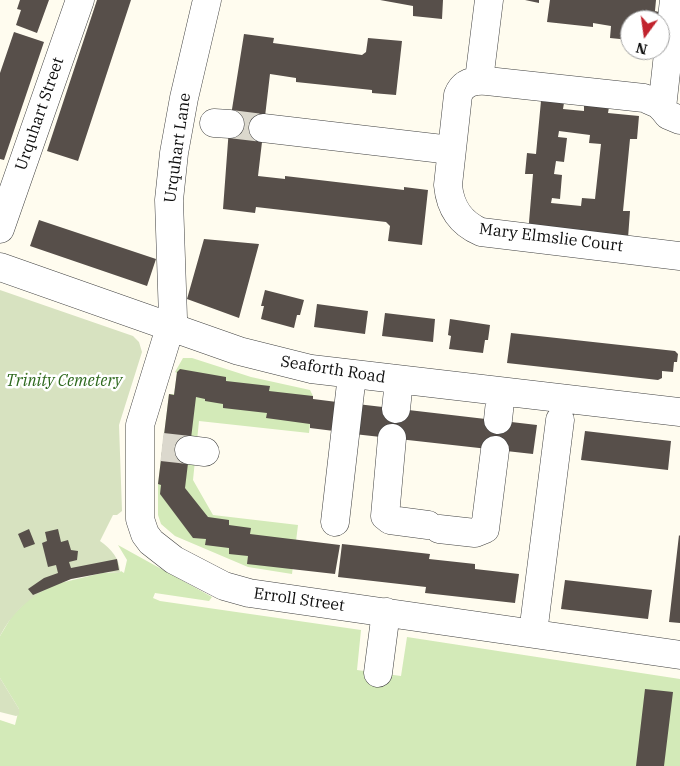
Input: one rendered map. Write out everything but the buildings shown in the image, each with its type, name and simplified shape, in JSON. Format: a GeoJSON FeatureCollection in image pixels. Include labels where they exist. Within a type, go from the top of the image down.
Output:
{"type":"FeatureCollection","features":[{"type":"Feature","properties":{"kind":"street","name":"Urquhart Street"},"geometry":{"type":"LineString","coordinates":[[0,229],[80,0]]}},
{"type":"Feature","properties":{"kind":"street","name":"Urquhart Lane"},"geometry":{"type":"LineString","coordinates":[[171,327],[173,318],[169,224],[171,174],[184,98],[207,0]]}},
{"type":"Feature","properties":{"kind":"street"},"geometry":{"type":"LineString","coordinates":[[488,0],[479,80],[644,98],[671,114],[674,0]]}},
{"type":"Feature","properties":{"kind":"street","name":"Mary Elmslie Court"},"geometry":{"type":"LineString","coordinates":[[479,80],[470,82],[460,90],[448,185],[450,200],[458,215],[473,228],[496,234],[680,256]]}},
{"type":"Feature","properties":{"kind":"street"},"geometry":{"type":"LineString","coordinates":[[263,128],[451,150]]}},
{"type":"Feature","properties":{"kind":"street","name":"Seaforth Road"},"geometry":{"type":"LineString","coordinates":[[0,267],[255,356],[311,369],[399,381],[680,412]]}},
{"type":"Feature","properties":{"kind":"street","name":"Erroll Street"},"geometry":{"type":"LineString","coordinates":[[171,327],[141,418],[151,445],[142,526],[151,542],[174,560],[234,590],[680,655]]}},
{"type":"Feature","properties":{"kind":"street"},"geometry":{"type":"LineString","coordinates":[[335,522],[352,375]]}},
{"type":"Feature","properties":{"kind":"street"},"geometry":{"type":"LineString","coordinates":[[396,409],[399,381]]}},
{"type":"Feature","properties":{"kind":"street"},"geometry":{"type":"LineString","coordinates":[[498,420],[501,392]]}},
{"type":"Feature","properties":{"kind":"street"},"geometry":{"type":"LineString","coordinates":[[533,633],[560,420]]}},
{"type":"Feature","properties":{"kind":"street"},"geometry":{"type":"LineString","coordinates":[[392,438],[385,516],[390,520],[475,533],[485,529],[495,450]]}},
{"type":"Feature","properties":{"kind":"street"},"geometry":{"type":"LineString","coordinates":[[378,673],[386,612]]}},
{"type":"Feature","properties":{"kind":"green space","name":"Trinity Cemetery"},"geometry":{"type":"Polygon","coordinates":[[[0,290],[133,336],[139,342],[142,352],[119,425],[122,511],[117,515],[113,515],[100,541],[114,554],[120,568],[120,573],[104,573],[70,579],[42,591],[19,610],[0,636],[0,290]]]}},
{"type":"Feature","properties":{"kind":"green space"},"geometry":{"type":"Polygon","coordinates":[[[183,358],[192,358],[251,377],[310,390],[313,396],[309,433],[199,421],[193,480],[213,515],[298,525],[292,574],[248,567],[175,536],[161,524],[158,515],[158,484],[169,394],[174,394],[177,373],[175,372],[183,358]]]}},
{"type":"Feature","properties":{"kind":"green space"},"geometry":{"type":"Polygon","coordinates":[[[118,545],[212,597],[209,601],[155,593],[153,598],[160,601],[361,630],[357,670],[401,676],[407,637],[680,679],[680,766],[0,766],[0,720],[15,725],[19,709],[0,678],[0,636],[12,616],[31,597],[56,584],[102,573],[119,573],[121,571],[124,573],[127,560],[118,545]]]}},
{"type":"Feature","properties":{"kind":"green space"},"geometry":{"type":"Polygon","coordinates":[[[0,678],[19,709],[19,715],[0,712],[0,678]]]}},
{"type":"Feature","properties":{"kind":"tunnel"},"geometry":{"type":"LineString","coordinates":[[230,124],[263,128]]}},
{"type":"Feature","properties":{"kind":"tunnel"},"geometry":{"type":"LineString","coordinates":[[162,447],[189,450]]}}]}
